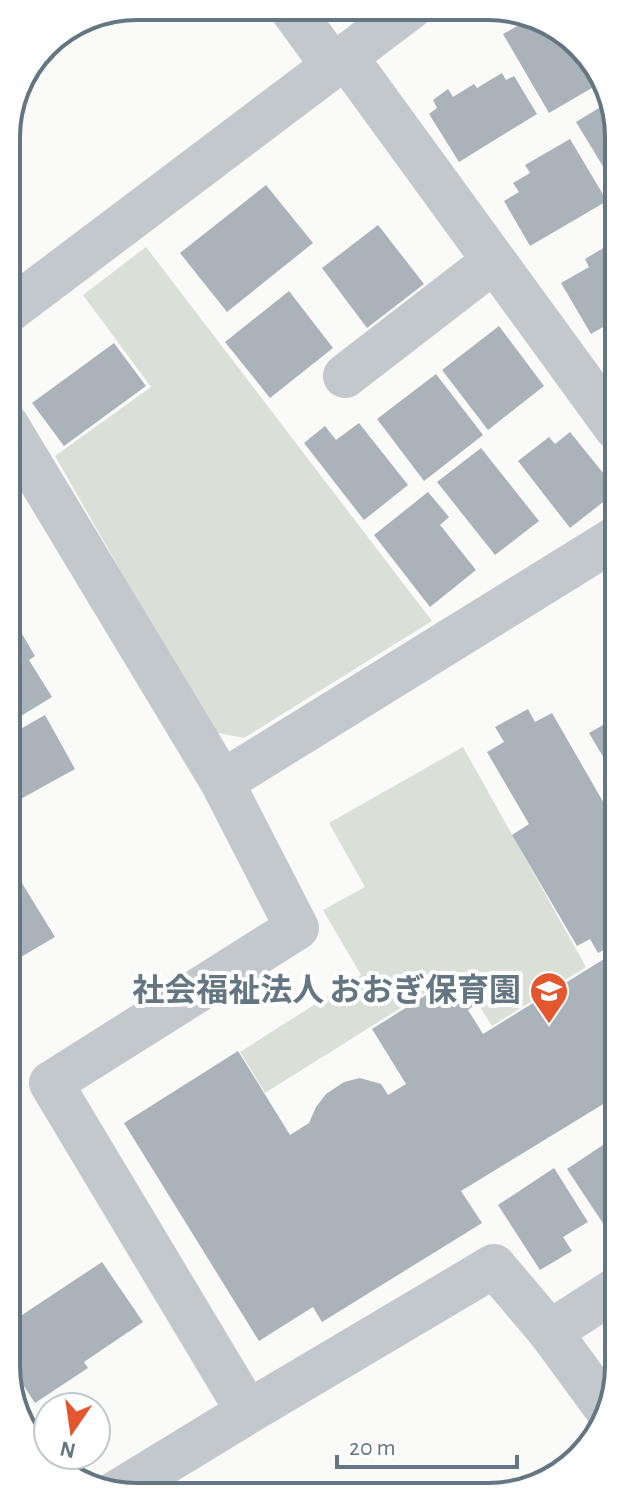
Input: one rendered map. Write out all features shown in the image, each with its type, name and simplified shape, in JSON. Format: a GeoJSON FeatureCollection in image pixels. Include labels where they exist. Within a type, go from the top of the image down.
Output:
{"type":"FeatureCollection","features":[{"type":"Feature","properties":{"kind":"street"},"geometry":{"type":"LineString","coordinates":[[302,20],[339,61],[494,261],[605,413]]}},
{"type":"Feature","properties":{"kind":"street"},"geometry":{"type":"LineString","coordinates":[[20,302],[394,20]]}},
{"type":"Feature","properties":{"kind":"street"},"geometry":{"type":"LineString","coordinates":[[345,376],[494,261]]}},
{"type":"Feature","properties":{"kind":"street"},"geometry":{"type":"LineString","coordinates":[[20,447],[222,782],[297,928],[51,1083],[248,1412]]}},
{"type":"Feature","properties":{"kind":"street"},"geometry":{"type":"LineString","coordinates":[[222,782],[605,545]]}},
{"type":"Feature","properties":{"kind":"street"},"geometry":{"type":"LineString","coordinates":[[132,1483],[494,1266],[550,1332],[600,1400]]}},
{"type":"Feature","properties":{"kind":"street"},"geometry":{"type":"LineString","coordinates":[[550,1332],[605,1296]]}},
{"type":"Feature","properties":{"kind":"shaded area"},"geometry":{"type":"Polygon","coordinates":[[[146,247],[432,621],[244,738],[213,732],[55,456],[151,387],[83,295],[146,247]]]}},
{"type":"Feature","properties":{"kind":"shaded area"},"geometry":{"type":"Polygon","coordinates":[[[463,747],[586,967],[492,1026],[458,972],[265,1093],[240,1052],[361,975],[323,910],[365,887],[329,823],[463,747]]]}},
{"type":"Feature","properties":{"kind":"building"},"geometry":{"type":"Polygon","coordinates":[[[520,25],[546,36],[571,54],[593,87],[549,113],[503,34],[520,25]]]}},
{"type":"Feature","properties":{"kind":"building"},"geometry":{"type":"Polygon","coordinates":[[[502,73],[506,80],[514,76],[537,114],[459,162],[429,114],[437,108],[433,100],[448,89],[453,97],[474,84],[477,88],[502,73]]]}},
{"type":"Feature","properties":{"kind":"building"},"geometry":{"type":"Polygon","coordinates":[[[601,107],[605,170],[576,122],[601,107]]]}},
{"type":"Feature","properties":{"kind":"building"},"geometry":{"type":"Polygon","coordinates":[[[570,139],[605,202],[530,246],[504,201],[519,192],[513,183],[530,173],[525,165],[570,139]]]}},
{"type":"Feature","properties":{"kind":"building"},"geometry":{"type":"Polygon","coordinates":[[[266,185],[313,243],[227,312],[180,253],[266,185]]]}},
{"type":"Feature","properties":{"kind":"building"},"geometry":{"type":"Polygon","coordinates":[[[378,225],[424,284],[367,328],[322,268],[378,225]]]}},
{"type":"Feature","properties":{"kind":"building"},"geometry":{"type":"Polygon","coordinates":[[[605,247],[605,326],[591,334],[561,283],[589,267],[585,259],[605,247]]]}},
{"type":"Feature","properties":{"kind":"building"},"geometry":{"type":"Polygon","coordinates":[[[289,291],[333,348],[270,398],[225,342],[289,291]]]}},
{"type":"Feature","properties":{"kind":"building"},"geometry":{"type":"Polygon","coordinates":[[[499,326],[544,386],[488,430],[442,370],[499,326]]]}},
{"type":"Feature","properties":{"kind":"building"},"geometry":{"type":"Polygon","coordinates":[[[114,343],[146,386],[64,446],[32,403],[114,343]]]}},
{"type":"Feature","properties":{"kind":"building"},"geometry":{"type":"Polygon","coordinates":[[[436,374],[483,435],[424,481],[377,419],[436,374]]]}},
{"type":"Feature","properties":{"kind":"building"},"geometry":{"type":"Polygon","coordinates":[[[359,423],[408,485],[364,520],[304,443],[325,426],[336,440],[359,423]]]}},
{"type":"Feature","properties":{"kind":"building"},"geometry":{"type":"Polygon","coordinates":[[[570,432],[605,475],[605,501],[570,528],[518,461],[549,437],[555,444],[570,432]]]}},
{"type":"Feature","properties":{"kind":"building"},"geometry":{"type":"Polygon","coordinates":[[[481,448],[539,521],[495,555],[437,482],[481,448]]]}},
{"type":"Feature","properties":{"kind":"building"},"geometry":{"type":"Polygon","coordinates":[[[428,492],[449,517],[440,525],[476,570],[430,607],[374,535],[428,492]]]}},
{"type":"Feature","properties":{"kind":"building"},"geometry":{"type":"Polygon","coordinates":[[[20,631],[35,656],[29,660],[52,697],[20,717],[20,631]]]}},
{"type":"Feature","properties":{"kind":"building"},"geometry":{"type":"Polygon","coordinates":[[[528,709],[535,722],[552,713],[605,805],[605,949],[598,953],[590,939],[577,946],[512,835],[529,824],[487,752],[504,742],[495,727],[528,709]]]}},
{"type":"Feature","properties":{"kind":"building"},"geometry":{"type":"Polygon","coordinates":[[[45,715],[75,769],[20,799],[20,729],[45,715]]]}},
{"type":"Feature","properties":{"kind":"building"},"geometry":{"type":"Polygon","coordinates":[[[605,724],[605,760],[589,733],[605,724]]]}},
{"type":"Feature","properties":{"kind":"building"},"geometry":{"type":"Polygon","coordinates":[[[20,880],[55,937],[20,958],[20,880]]]}},
{"type":"Feature","properties":{"kind":"building"},"geometry":{"type":"Polygon","coordinates":[[[605,958],[605,1103],[461,1191],[482,1223],[322,1322],[313,1307],[259,1341],[124,1123],[238,1051],[290,1135],[309,1123],[326,1094],[344,1082],[360,1078],[381,1084],[388,1095],[406,1084],[372,1029],[458,975],[476,1004],[468,1010],[483,1034],[605,958]]]}},
{"type":"Feature","properties":{"kind":"building"},"geometry":{"type":"Polygon","coordinates":[[[605,1144],[605,1226],[567,1169],[605,1144]]]}},
{"type":"Feature","properties":{"kind":"building"},"geometry":{"type":"Polygon","coordinates":[[[554,1168],[588,1222],[563,1237],[572,1251],[540,1270],[498,1205],[554,1168]]]}},
{"type":"Feature","properties":{"kind":"building"},"geometry":{"type":"Polygon","coordinates":[[[102,1262],[143,1322],[84,1362],[88,1368],[53,1391],[32,1391],[32,1398],[21,1382],[20,1316],[102,1262]]]}},
{"type":"Feature","properties":{"kind":"place","name":"社会福祉法人 おおぎ保育園"},"geometry":{"type":"Point","coordinates":[549,1025]}}]}
